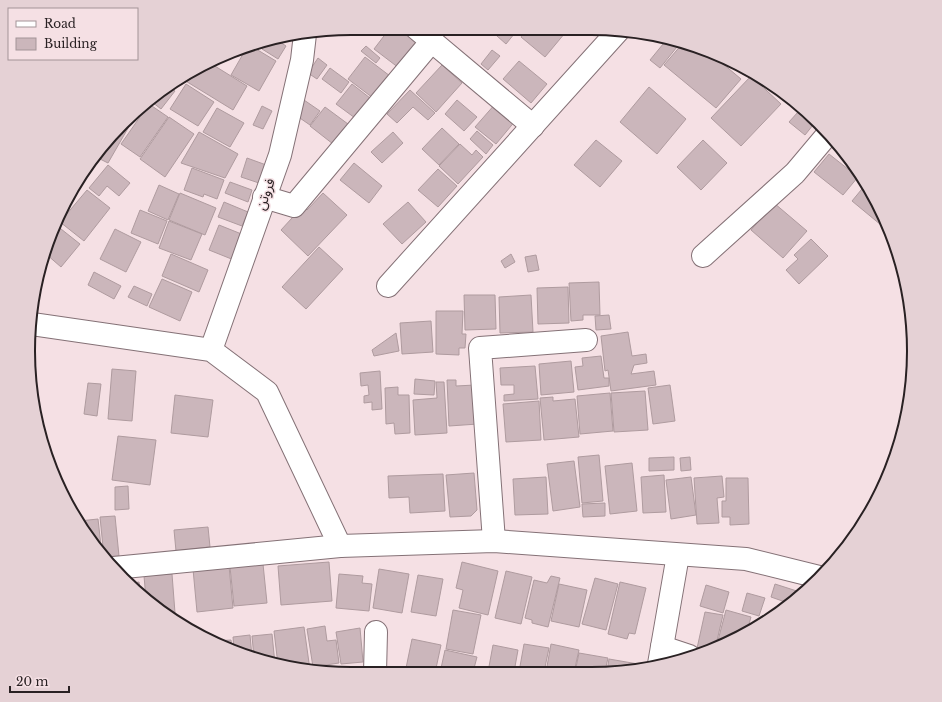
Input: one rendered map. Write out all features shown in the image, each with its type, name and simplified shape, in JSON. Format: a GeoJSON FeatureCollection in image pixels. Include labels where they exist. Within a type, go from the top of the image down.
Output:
{"type":"FeatureCollection","features":[{"type":"Feature","properties":{"kind":"street"},"geometry":{"type":"LineString","coordinates":[[264,197],[294,206],[423,35],[533,126]]}},
{"type":"Feature","properties":{"kind":"street"},"geometry":{"type":"LineString","coordinates":[[388,286],[613,36]]}},
{"type":"Feature","properties":{"kind":"street","name":"فروتن"},"geometry":{"type":"LineString","coordinates":[[211,350],[280,155],[302,60],[304,39]]}},
{"type":"Feature","properties":{"kind":"street"},"geometry":{"type":"LineString","coordinates":[[703,256],[795,173],[824,138]]}},
{"type":"Feature","properties":{"kind":"street"},"geometry":{"type":"LineString","coordinates":[[37,325],[211,350],[267,392],[340,546]]}},
{"type":"Feature","properties":{"kind":"street"},"geometry":{"type":"LineString","coordinates":[[494,542],[480,348],[586,340]]}},
{"type":"Feature","properties":{"kind":"street"},"geometry":{"type":"LineString","coordinates":[[121,567],[340,546],[494,542],[746,559],[812,576]]}},
{"type":"Feature","properties":{"kind":"street"},"geometry":{"type":"LineString","coordinates":[[673,656],[661,656],[678,555]]}},
{"type":"Feature","properties":{"kind":"street"},"geometry":{"type":"LineString","coordinates":[[375,667],[376,632]]}},
{"type":"Feature","properties":{"kind":"building"},"geometry":{"type":"Polygon","coordinates":[[[385,35],[412,35],[420,42],[399,68],[374,49],[385,35]]]}},
{"type":"Feature","properties":{"kind":"building"},"geometry":{"type":"Polygon","coordinates":[[[496,35],[513,35],[506,44],[496,35]]]}},
{"type":"Feature","properties":{"kind":"building"},"geometry":{"type":"Polygon","coordinates":[[[523,35],[563,35],[545,57],[521,37],[523,35]]]}},
{"type":"Feature","properties":{"kind":"building"},"geometry":{"type":"Polygon","coordinates":[[[281,43],[286,46],[278,59],[262,49],[281,43]]]}},
{"type":"Feature","properties":{"kind":"building"},"geometry":{"type":"Polygon","coordinates":[[[663,44],[677,47],[660,68],[650,60],[663,44]]]}},
{"type":"Feature","properties":{"kind":"building"},"geometry":{"type":"Polygon","coordinates":[[[366,46],[380,58],[376,63],[361,51],[366,46]]]}},
{"type":"Feature","properties":{"kind":"building"},"geometry":{"type":"Polygon","coordinates":[[[679,48],[724,65],[741,79],[716,108],[664,65],[679,48]]]}},
{"type":"Feature","properties":{"kind":"building"},"geometry":{"type":"Polygon","coordinates":[[[257,50],[276,61],[259,91],[231,75],[243,54],[249,52],[257,50]]]}},
{"type":"Feature","properties":{"kind":"building"},"geometry":{"type":"Polygon","coordinates":[[[492,50],[500,56],[488,70],[481,64],[492,50]]]}},
{"type":"Feature","properties":{"kind":"building"},"geometry":{"type":"Polygon","coordinates":[[[365,57],[390,76],[373,98],[348,79],[365,57]]]}},
{"type":"Feature","properties":{"kind":"building"},"geometry":{"type":"Polygon","coordinates":[[[318,58],[327,65],[317,79],[308,73],[318,58]]]}},
{"type":"Feature","properties":{"kind":"building"},"geometry":{"type":"Polygon","coordinates":[[[519,61],[547,84],[531,103],[503,79],[519,61]]]}},
{"type":"Feature","properties":{"kind":"building"},"geometry":{"type":"Polygon","coordinates":[[[442,65],[462,83],[436,112],[416,93],[442,65]]]}},
{"type":"Feature","properties":{"kind":"building"},"geometry":{"type":"Polygon","coordinates":[[[215,66],[247,86],[233,110],[186,81],[215,66]]]}},
{"type":"Feature","properties":{"kind":"building"},"geometry":{"type":"Polygon","coordinates":[[[330,68],[349,82],[341,93],[322,79],[330,68]]]}},
{"type":"Feature","properties":{"kind":"building"},"geometry":{"type":"Polygon","coordinates":[[[750,77],[758,82],[781,104],[741,146],[711,118],[750,77]]]}},
{"type":"Feature","properties":{"kind":"building"},"geometry":{"type":"Polygon","coordinates":[[[186,84],[214,102],[198,126],[170,109],[186,84]]]}},
{"type":"Feature","properties":{"kind":"building"},"geometry":{"type":"Polygon","coordinates":[[[352,84],[370,98],[355,118],[336,104],[352,84]]]}},
{"type":"Feature","properties":{"kind":"building"},"geometry":{"type":"Polygon","coordinates":[[[649,87],[686,119],[657,154],[620,122],[649,87]]]}},
{"type":"Feature","properties":{"kind":"building"},"geometry":{"type":"Polygon","coordinates":[[[173,89],[175,91],[161,109],[154,104],[173,89]]]}},
{"type":"Feature","properties":{"kind":"building"},"geometry":{"type":"Polygon","coordinates":[[[410,90],[435,113],[428,120],[413,107],[397,123],[387,114],[410,90]]]}},
{"type":"Feature","properties":{"kind":"building"},"geometry":{"type":"Polygon","coordinates":[[[304,100],[320,111],[310,125],[294,114],[304,100]]]}},
{"type":"Feature","properties":{"kind":"building"},"geometry":{"type":"Polygon","coordinates":[[[457,100],[477,117],[464,131],[445,114],[457,100]]]}},
{"type":"Feature","properties":{"kind":"building"},"geometry":{"type":"Polygon","coordinates":[[[496,103],[516,120],[496,144],[475,127],[496,103]]]}},
{"type":"Feature","properties":{"kind":"building"},"geometry":{"type":"Polygon","coordinates":[[[152,106],[168,117],[140,157],[121,144],[142,114],[152,106]]]}},
{"type":"Feature","properties":{"kind":"building"},"geometry":{"type":"Polygon","coordinates":[[[262,106],[272,111],[263,129],[253,125],[262,106]]]}},
{"type":"Feature","properties":{"kind":"building"},"geometry":{"type":"Polygon","coordinates":[[[325,107],[348,124],[333,144],[310,126],[325,107]]]}},
{"type":"Feature","properties":{"kind":"building"},"geometry":{"type":"Polygon","coordinates":[[[217,108],[244,123],[230,147],[203,132],[217,108]]]}},
{"type":"Feature","properties":{"kind":"building"},"geometry":{"type":"Polygon","coordinates":[[[798,112],[812,126],[805,135],[789,122],[798,112]]]}},
{"type":"Feature","properties":{"kind":"building"},"geometry":{"type":"Polygon","coordinates":[[[169,117],[194,134],[165,177],[140,159],[169,117]]]}},
{"type":"Feature","properties":{"kind":"building"},"geometry":{"type":"Polygon","coordinates":[[[128,128],[108,163],[100,159],[128,128]]]}},
{"type":"Feature","properties":{"kind":"building"},"geometry":{"type":"Polygon","coordinates":[[[442,128],[459,144],[439,165],[422,149],[442,128]]]}},
{"type":"Feature","properties":{"kind":"building"},"geometry":{"type":"Polygon","coordinates":[[[477,131],[493,145],[486,154],[470,139],[477,131]]]}},
{"type":"Feature","properties":{"kind":"building"},"geometry":{"type":"Polygon","coordinates":[[[199,132],[238,154],[225,178],[181,163],[199,132]]]}},
{"type":"Feature","properties":{"kind":"building"},"geometry":{"type":"Polygon","coordinates":[[[393,132],[403,143],[382,163],[371,152],[393,132]]]}},
{"type":"Feature","properties":{"kind":"building"},"geometry":{"type":"Polygon","coordinates":[[[596,140],[622,161],[600,187],[574,165],[596,140]]]}},
{"type":"Feature","properties":{"kind":"building"},"geometry":{"type":"Polygon","coordinates":[[[703,140],[727,163],[701,190],[677,167],[703,140]]]}},
{"type":"Feature","properties":{"kind":"building"},"geometry":{"type":"Polygon","coordinates":[[[460,144],[472,155],[476,150],[483,157],[458,184],[439,166],[460,144]]]}},
{"type":"Feature","properties":{"kind":"building"},"geometry":{"type":"Polygon","coordinates":[[[829,154],[852,172],[856,179],[843,195],[814,172],[829,154]]]}},
{"type":"Feature","properties":{"kind":"building"},"geometry":{"type":"Polygon","coordinates":[[[247,158],[269,166],[262,184],[241,177],[247,158]]]}},
{"type":"Feature","properties":{"kind":"building"},"geometry":{"type":"Polygon","coordinates":[[[354,163],[382,186],[369,203],[340,180],[354,163]]]}},
{"type":"Feature","properties":{"kind":"building"},"geometry":{"type":"Polygon","coordinates":[[[108,165],[130,183],[119,196],[107,186],[99,196],[89,188],[108,165]]]}},
{"type":"Feature","properties":{"kind":"building"},"geometry":{"type":"Polygon","coordinates":[[[192,168],[224,180],[217,199],[204,194],[203,197],[184,190],[192,168]]]}},
{"type":"Feature","properties":{"kind":"building"},"geometry":{"type":"Polygon","coordinates":[[[438,169],[457,186],[438,207],[418,190],[438,169]]]}},
{"type":"Feature","properties":{"kind":"building"},"geometry":{"type":"Polygon","coordinates":[[[230,182],[252,190],[248,202],[225,193],[230,182]]]}},
{"type":"Feature","properties":{"kind":"building"},"geometry":{"type":"Polygon","coordinates":[[[159,185],[179,194],[168,220],[148,211],[159,185]]]}},
{"type":"Feature","properties":{"kind":"building"},"geometry":{"type":"Polygon","coordinates":[[[862,189],[880,224],[852,201],[862,189]]]}},
{"type":"Feature","properties":{"kind":"building"},"geometry":{"type":"Polygon","coordinates":[[[87,190],[110,208],[84,241],[62,224],[66,214],[87,190]]]}},
{"type":"Feature","properties":{"kind":"building"},"geometry":{"type":"Polygon","coordinates":[[[180,193],[216,208],[205,235],[169,220],[180,193]]]}},
{"type":"Feature","properties":{"kind":"building"},"geometry":{"type":"Polygon","coordinates":[[[323,193],[347,215],[308,256],[281,230],[303,206],[307,210],[323,193]]]}},
{"type":"Feature","properties":{"kind":"building"},"geometry":{"type":"Polygon","coordinates":[[[224,202],[248,212],[242,226],[218,217],[224,202]]]}},
{"type":"Feature","properties":{"kind":"building"},"geometry":{"type":"Polygon","coordinates":[[[408,202],[426,222],[402,244],[383,224],[408,202]]]}},
{"type":"Feature","properties":{"kind":"building"},"geometry":{"type":"Polygon","coordinates":[[[774,203],[807,231],[783,258],[751,230],[774,203]]]}},
{"type":"Feature","properties":{"kind":"building"},"geometry":{"type":"Polygon","coordinates":[[[140,210],[167,221],[158,244],[131,233],[140,210]]]}},
{"type":"Feature","properties":{"kind":"building"},"geometry":{"type":"Polygon","coordinates":[[[169,221],[202,234],[191,260],[159,248],[169,221]]]}},
{"type":"Feature","properties":{"kind":"building"},"geometry":{"type":"Polygon","coordinates":[[[219,225],[244,235],[234,260],[209,250],[219,225]]]}},
{"type":"Feature","properties":{"kind":"building"},"geometry":{"type":"Polygon","coordinates":[[[60,228],[80,244],[61,267],[50,257],[60,228]]]}},
{"type":"Feature","properties":{"kind":"building"},"geometry":{"type":"Polygon","coordinates":[[[115,229],[141,242],[126,272],[100,259],[115,229]]]}},
{"type":"Feature","properties":{"kind":"building"},"geometry":{"type":"Polygon","coordinates":[[[811,239],[828,256],[799,284],[786,270],[798,259],[794,255],[811,239]]]}},
{"type":"Feature","properties":{"kind":"building"},"geometry":{"type":"Polygon","coordinates":[[[319,247],[343,269],[306,309],[282,287],[319,247]]]}},
{"type":"Feature","properties":{"kind":"building"},"geometry":{"type":"Polygon","coordinates":[[[171,254],[208,270],[199,292],[162,276],[171,254]]]}},
{"type":"Feature","properties":{"kind":"building"},"geometry":{"type":"Polygon","coordinates":[[[511,254],[515,262],[505,268],[501,261],[511,254]]]}},
{"type":"Feature","properties":{"kind":"building"},"geometry":{"type":"Polygon","coordinates":[[[536,255],[539,270],[528,272],[525,257],[536,255]]]}},
{"type":"Feature","properties":{"kind":"building"},"geometry":{"type":"Polygon","coordinates":[[[94,272],[121,286],[114,299],[88,285],[94,272]]]}},
{"type":"Feature","properties":{"kind":"building"},"geometry":{"type":"Polygon","coordinates":[[[162,279],[192,292],[180,321],[149,307],[162,279]]]}},
{"type":"Feature","properties":{"kind":"building"},"geometry":{"type":"Polygon","coordinates":[[[599,282],[600,315],[583,315],[583,320],[571,321],[569,283],[599,282]]]}},
{"type":"Feature","properties":{"kind":"building"},"geometry":{"type":"Polygon","coordinates":[[[134,286],[152,294],[147,306],[128,297],[134,286]]]}},
{"type":"Feature","properties":{"kind":"building"},"geometry":{"type":"Polygon","coordinates":[[[568,287],[569,323],[538,324],[537,288],[568,287]]]}},
{"type":"Feature","properties":{"kind":"building"},"geometry":{"type":"Polygon","coordinates":[[[464,295],[495,295],[496,329],[465,330],[464,295]]]}},
{"type":"Feature","properties":{"kind":"building"},"geometry":{"type":"Polygon","coordinates":[[[531,295],[533,332],[500,333],[499,297],[531,295]]]}},
{"type":"Feature","properties":{"kind":"building"},"geometry":{"type":"Polygon","coordinates":[[[436,311],[463,311],[462,334],[466,334],[465,348],[459,348],[459,355],[436,354],[436,311]]]}},
{"type":"Feature","properties":{"kind":"building"},"geometry":{"type":"Polygon","coordinates":[[[609,315],[611,329],[596,330],[595,316],[609,315]]]}},
{"type":"Feature","properties":{"kind":"building"},"geometry":{"type":"Polygon","coordinates":[[[431,321],[433,352],[402,354],[400,323],[431,321]]]}},
{"type":"Feature","properties":{"kind":"building"},"geometry":{"type":"Polygon","coordinates":[[[628,332],[632,356],[646,354],[647,363],[634,365],[631,374],[654,371],[656,385],[611,391],[608,370],[605,371],[601,336],[628,332]]]}},
{"type":"Feature","properties":{"kind":"building"},"geometry":{"type":"Polygon","coordinates":[[[396,333],[399,351],[374,356],[372,350],[396,333]]]}},
{"type":"Feature","properties":{"kind":"building"},"geometry":{"type":"Polygon","coordinates":[[[601,356],[604,378],[609,378],[609,386],[578,390],[575,367],[583,366],[582,358],[601,356]]]}},
{"type":"Feature","properties":{"kind":"building"},"geometry":{"type":"Polygon","coordinates":[[[571,361],[574,392],[541,395],[539,364],[571,361]]]}},
{"type":"Feature","properties":{"kind":"building"},"geometry":{"type":"Polygon","coordinates":[[[535,366],[538,399],[504,401],[504,395],[514,394],[514,385],[501,385],[500,368],[535,366]]]}},
{"type":"Feature","properties":{"kind":"building"},"geometry":{"type":"Polygon","coordinates":[[[112,369],[136,371],[132,421],[108,419],[112,369]]]}},
{"type":"Feature","properties":{"kind":"building"},"geometry":{"type":"Polygon","coordinates":[[[380,371],[382,409],[372,410],[372,402],[364,403],[364,396],[369,395],[368,385],[361,386],[360,373],[380,371]]]}},
{"type":"Feature","properties":{"kind":"building"},"geometry":{"type":"Polygon","coordinates":[[[415,379],[435,381],[434,395],[414,394],[415,379]]]}},
{"type":"Feature","properties":{"kind":"building"},"geometry":{"type":"Polygon","coordinates":[[[447,380],[456,380],[456,386],[475,385],[478,424],[449,426],[447,380]]]}},
{"type":"Feature","properties":{"kind":"building"},"geometry":{"type":"Polygon","coordinates":[[[436,382],[444,382],[447,433],[415,435],[413,400],[437,398],[436,382]]]}},
{"type":"Feature","properties":{"kind":"building"},"geometry":{"type":"Polygon","coordinates":[[[88,383],[101,384],[97,416],[84,414],[88,383]]]}},
{"type":"Feature","properties":{"kind":"building"},"geometry":{"type":"Polygon","coordinates":[[[670,385],[675,421],[653,424],[648,388],[670,385]]]}},
{"type":"Feature","properties":{"kind":"building"},"geometry":{"type":"Polygon","coordinates":[[[398,387],[398,395],[409,395],[410,433],[395,434],[394,423],[386,424],[385,388],[398,387]]]}},
{"type":"Feature","properties":{"kind":"building"},"geometry":{"type":"Polygon","coordinates":[[[645,391],[648,430],[614,432],[611,393],[645,391]]]}},
{"type":"Feature","properties":{"kind":"building"},"geometry":{"type":"Polygon","coordinates":[[[610,393],[613,431],[580,434],[577,396],[610,393]]]}},
{"type":"Feature","properties":{"kind":"building"},"geometry":{"type":"Polygon","coordinates":[[[175,395],[213,400],[208,437],[171,433],[175,395]]]}},
{"type":"Feature","properties":{"kind":"building"},"geometry":{"type":"Polygon","coordinates":[[[553,397],[553,401],[575,399],[579,437],[544,440],[540,398],[553,397]]]}},
{"type":"Feature","properties":{"kind":"building"},"geometry":{"type":"Polygon","coordinates":[[[539,401],[541,440],[506,442],[503,404],[539,401]]]}},
{"type":"Feature","properties":{"kind":"building"},"geometry":{"type":"Polygon","coordinates":[[[118,436],[156,440],[150,485],[112,480],[118,436]]]}},
{"type":"Feature","properties":{"kind":"building"},"geometry":{"type":"Polygon","coordinates":[[[599,455],[603,501],[582,503],[578,457],[599,455]]]}},
{"type":"Feature","properties":{"kind":"building"},"geometry":{"type":"Polygon","coordinates":[[[674,457],[674,470],[649,471],[649,458],[674,457]]]}},
{"type":"Feature","properties":{"kind":"building"},"geometry":{"type":"Polygon","coordinates":[[[690,457],[691,470],[681,471],[680,458],[690,457]]]}},
{"type":"Feature","properties":{"kind":"building"},"geometry":{"type":"Polygon","coordinates":[[[574,461],[580,507],[553,511],[547,464],[574,461]]]}},
{"type":"Feature","properties":{"kind":"building"},"geometry":{"type":"Polygon","coordinates":[[[632,463],[637,511],[610,514],[605,466],[632,463]]]}},
{"type":"Feature","properties":{"kind":"building"},"geometry":{"type":"Polygon","coordinates":[[[474,473],[477,510],[471,516],[450,517],[446,475],[474,473]]]}},
{"type":"Feature","properties":{"kind":"building"},"geometry":{"type":"Polygon","coordinates":[[[443,474],[445,511],[410,513],[409,497],[389,498],[388,476],[443,474]]]}},
{"type":"Feature","properties":{"kind":"building"},"geometry":{"type":"Polygon","coordinates":[[[664,475],[666,512],[643,513],[641,477],[664,475]]]}},
{"type":"Feature","properties":{"kind":"building"},"geometry":{"type":"Polygon","coordinates":[[[722,476],[724,497],[717,498],[719,523],[697,524],[694,478],[722,476]]]}},
{"type":"Feature","properties":{"kind":"building"},"geometry":{"type":"Polygon","coordinates":[[[546,477],[548,514],[515,515],[513,479],[546,477]]]}},
{"type":"Feature","properties":{"kind":"building"},"geometry":{"type":"Polygon","coordinates":[[[691,477],[696,515],[671,519],[666,480],[691,477]]]}},
{"type":"Feature","properties":{"kind":"building"},"geometry":{"type":"Polygon","coordinates":[[[726,478],[748,478],[749,524],[730,525],[730,517],[722,517],[722,501],[726,501],[726,478]]]}},
{"type":"Feature","properties":{"kind":"building"},"geometry":{"type":"Polygon","coordinates":[[[128,486],[129,509],[115,510],[115,487],[128,486]]]}},
{"type":"Feature","properties":{"kind":"building"},"geometry":{"type":"Polygon","coordinates":[[[605,503],[605,516],[583,517],[582,504],[605,503]]]}},
{"type":"Feature","properties":{"kind":"building"},"geometry":{"type":"Polygon","coordinates":[[[115,516],[119,556],[111,557],[103,547],[100,517],[115,516]]]}},
{"type":"Feature","properties":{"kind":"building"},"geometry":{"type":"Polygon","coordinates":[[[98,519],[101,544],[88,527],[84,520],[98,519]]]}},
{"type":"Feature","properties":{"kind":"building"},"geometry":{"type":"Polygon","coordinates":[[[208,527],[210,547],[176,551],[174,530],[208,527]]]}},
{"type":"Feature","properties":{"kind":"building"},"geometry":{"type":"Polygon","coordinates":[[[329,562],[332,601],[281,605],[278,566],[329,562]]]}},
{"type":"Feature","properties":{"kind":"building"},"geometry":{"type":"Polygon","coordinates":[[[462,562],[498,571],[488,615],[459,608],[463,590],[456,588],[462,562]]]}},
{"type":"Feature","properties":{"kind":"building"},"geometry":{"type":"Polygon","coordinates":[[[263,564],[267,603],[234,606],[230,567],[263,564]]]}},
{"type":"Feature","properties":{"kind":"building"},"geometry":{"type":"Polygon","coordinates":[[[229,566],[233,608],[197,612],[193,569],[229,566]]]}},
{"type":"Feature","properties":{"kind":"building"},"geometry":{"type":"Polygon","coordinates":[[[379,569],[409,574],[402,613],[373,608],[379,569]]]}},
{"type":"Feature","properties":{"kind":"building"},"geometry":{"type":"Polygon","coordinates":[[[506,571],[532,577],[521,624],[495,618],[506,571]]]}},
{"type":"Feature","properties":{"kind":"building"},"geometry":{"type":"Polygon","coordinates":[[[172,574],[175,613],[145,591],[144,576],[172,574]]]}},
{"type":"Feature","properties":{"kind":"building"},"geometry":{"type":"Polygon","coordinates":[[[339,574],[363,576],[362,583],[372,584],[369,611],[336,608],[339,574]]]}},
{"type":"Feature","properties":{"kind":"building"},"geometry":{"type":"Polygon","coordinates":[[[418,575],[443,579],[436,616],[411,612],[418,575]]]}},
{"type":"Feature","properties":{"kind":"building"},"geometry":{"type":"Polygon","coordinates":[[[551,576],[560,578],[548,627],[532,623],[532,620],[525,618],[534,580],[547,583],[551,576]]]}},
{"type":"Feature","properties":{"kind":"building"},"geometry":{"type":"Polygon","coordinates":[[[595,578],[618,584],[606,630],[582,624],[595,578]]]}},
{"type":"Feature","properties":{"kind":"building"},"geometry":{"type":"Polygon","coordinates":[[[620,582],[646,588],[635,634],[629,633],[627,639],[608,634],[620,582]]]}},
{"type":"Feature","properties":{"kind":"building"},"geometry":{"type":"Polygon","coordinates":[[[559,584],[587,590],[579,627],[551,621],[559,584]]]}},
{"type":"Feature","properties":{"kind":"building"},"geometry":{"type":"Polygon","coordinates":[[[775,584],[797,591],[784,601],[771,597],[775,584]]]}},
{"type":"Feature","properties":{"kind":"building"},"geometry":{"type":"Polygon","coordinates":[[[706,585],[729,592],[723,613],[700,606],[706,585]]]}},
{"type":"Feature","properties":{"kind":"building"},"geometry":{"type":"Polygon","coordinates":[[[747,593],[765,598],[759,616],[742,611],[747,593]]]}},
{"type":"Feature","properties":{"kind":"building"},"geometry":{"type":"Polygon","coordinates":[[[453,610],[481,615],[473,654],[446,649],[453,610]]]}},
{"type":"Feature","properties":{"kind":"building"},"geometry":{"type":"Polygon","coordinates":[[[726,610],[751,617],[749,625],[718,640],[726,610]]]}},
{"type":"Feature","properties":{"kind":"building"},"geometry":{"type":"Polygon","coordinates":[[[705,612],[723,615],[717,641],[697,649],[705,612]]]}},
{"type":"Feature","properties":{"kind":"building"},"geometry":{"type":"Polygon","coordinates":[[[325,626],[327,641],[336,640],[339,663],[324,665],[313,664],[307,629],[325,626]]]}},
{"type":"Feature","properties":{"kind":"building"},"geometry":{"type":"Polygon","coordinates":[[[304,627],[309,664],[277,658],[274,631],[304,627]]]}},
{"type":"Feature","properties":{"kind":"building"},"geometry":{"type":"Polygon","coordinates":[[[360,628],[363,662],[341,664],[336,632],[360,628]]]}},
{"type":"Feature","properties":{"kind":"building"},"geometry":{"type":"Polygon","coordinates":[[[272,634],[274,657],[253,651],[252,636],[272,634]]]}},
{"type":"Feature","properties":{"kind":"building"},"geometry":{"type":"Polygon","coordinates":[[[250,635],[251,651],[234,644],[233,637],[250,635]]]}},
{"type":"Feature","properties":{"kind":"building"},"geometry":{"type":"Polygon","coordinates":[[[412,639],[441,645],[436,667],[406,667],[412,639]]]}},
{"type":"Feature","properties":{"kind":"building"},"geometry":{"type":"Polygon","coordinates":[[[224,640],[231,640],[231,644],[230,643],[224,640]]]}},
{"type":"Feature","properties":{"kind":"building"},"geometry":{"type":"Polygon","coordinates":[[[524,644],[549,648],[545,667],[520,667],[524,644]]]}},
{"type":"Feature","properties":{"kind":"building"},"geometry":{"type":"Polygon","coordinates":[[[551,644],[579,650],[575,667],[547,667],[551,644]]]}},
{"type":"Feature","properties":{"kind":"building"},"geometry":{"type":"Polygon","coordinates":[[[493,645],[518,650],[515,667],[489,667],[493,645]]]}},
{"type":"Feature","properties":{"kind":"building"},"geometry":{"type":"Polygon","coordinates":[[[445,650],[477,657],[474,667],[441,667],[445,650]]]}},
{"type":"Feature","properties":{"kind":"building"},"geometry":{"type":"Polygon","coordinates":[[[579,653],[608,658],[606,666],[576,667],[579,653]]]}},
{"type":"Feature","properties":{"kind":"building"},"geometry":{"type":"Polygon","coordinates":[[[609,659],[635,664],[612,666],[608,666],[609,659]]]}}]}
